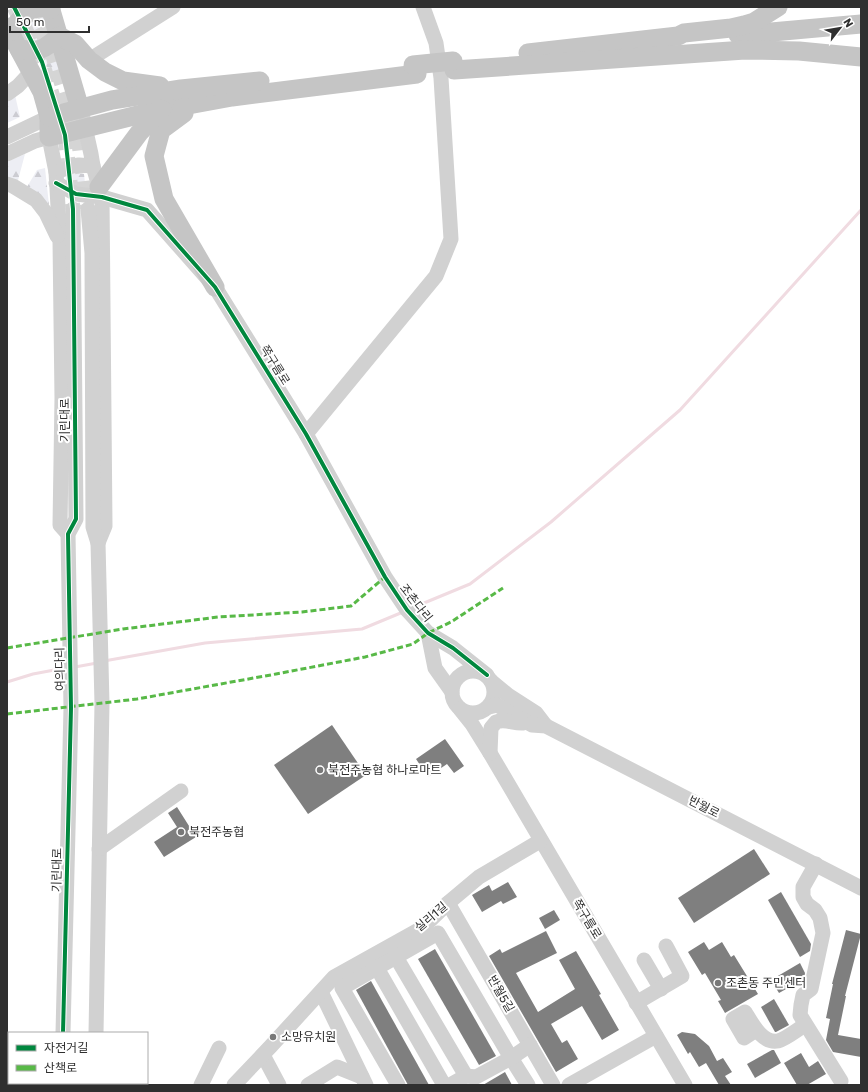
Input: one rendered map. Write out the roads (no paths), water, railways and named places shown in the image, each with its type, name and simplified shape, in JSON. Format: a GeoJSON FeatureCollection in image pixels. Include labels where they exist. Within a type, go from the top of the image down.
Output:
{"type":"FeatureCollection","features":[{"type":"Feature","properties":{"kind":"main road"},"geometry":{"type":"LineString","coordinates":[[453,66],[678,36],[684,33],[731,28],[754,22],[778,7]]}},
{"type":"Feature","properties":{"kind":"main road"},"geometry":{"type":"LineString","coordinates":[[84,118],[51,8],[39,8],[27,13],[9,30],[42,92],[49,117],[49,137],[84,118],[112,100],[182,97],[232,97],[415,69],[746,50],[799,51],[861,58]]}},
{"type":"Feature","properties":{"kind":"main road"},"geometry":{"type":"LineString","coordinates":[[678,36],[683,40],[861,24]]}},
{"type":"Feature","properties":{"kind":"main road"},"geometry":{"type":"LineString","coordinates":[[59,36],[75,44],[89,60],[105,72],[123,81],[182,97]]}},
{"type":"Feature","properties":{"kind":"main road"},"geometry":{"type":"LineString","coordinates":[[20,49],[32,51],[47,47],[59,36]]}},
{"type":"Feature","properties":{"kind":"main road"},"geometry":{"type":"LineString","coordinates":[[746,50],[769,45],[861,36]]}},
{"type":"Feature","properties":{"kind":"main road"},"geometry":{"type":"LineString","coordinates":[[33,76],[41,77],[56,100],[84,118]]}},
{"type":"Feature","properties":{"kind":"main road"},"geometry":{"type":"LineString","coordinates":[[101,192],[138,133],[162,108],[182,97]]}},
{"type":"Feature","properties":{"kind":"main road"},"geometry":{"type":"LineString","coordinates":[[182,97],[184,113],[161,130],[154,156],[164,199],[215,287]]}},
{"type":"Feature","properties":{"kind":"main road"},"geometry":{"type":"LineString","coordinates":[[49,117],[84,118],[162,108]]}},
{"type":"Feature","properties":{"kind":"street"},"geometry":{"type":"LineString","coordinates":[[89,60],[173,7]]}},
{"type":"Feature","properties":{"kind":"street"},"geometry":{"type":"LineString","coordinates":[[306,434],[436,276],[451,239],[441,78],[436,43],[424,7]]}},
{"type":"Feature","properties":{"kind":"street"},"geometry":{"type":"LineString","coordinates":[[7,94],[33,76]]}},
{"type":"Feature","properties":{"kind":"street"},"geometry":{"type":"LineString","coordinates":[[7,137],[49,117]]}},
{"type":"Feature","properties":{"kind":"street"},"geometry":{"type":"LineString","coordinates":[[84,118],[93,166],[101,192],[105,526],[98,543]]}},
{"type":"Feature","properties":{"kind":"street"},"geometry":{"type":"LineString","coordinates":[[7,154],[33,142],[49,137],[56,177],[60,241],[62,398],[60,525],[68,534]]}},
{"type":"Feature","properties":{"kind":"street"},"geometry":{"type":"LineString","coordinates":[[56,177],[73,166],[93,166]]}},
{"type":"Feature","properties":{"kind":"street","name":"쪽구름로"},"geometry":{"type":"LineString","coordinates":[[56,177],[76,194],[101,192],[147,210],[215,287],[306,434],[390,584]]}},
{"type":"Feature","properties":{"kind":"street"},"geometry":{"type":"LineString","coordinates":[[7,184],[36,200],[46,213],[60,241]]}},
{"type":"Feature","properties":{"kind":"street","name":"기린대로"},"geometry":{"type":"LineString","coordinates":[[69,629],[68,534],[76,519],[80,209],[92,253],[92,527],[98,543],[102,704],[99,849]]}},
{"type":"Feature","properties":{"kind":"street","name":"조촌다리"},"geometry":{"type":"LineString","coordinates":[[390,584],[407,610],[428,633]]}},
{"type":"Feature","properties":{"kind":"street","name":"여의다리"},"geometry":{"type":"LineString","coordinates":[[69,629],[71,708]]}},
{"type":"Feature","properties":{"kind":"street"},"geometry":{"type":"LineString","coordinates":[[428,633],[453,648],[508,695],[536,713],[546,726]]}},
{"type":"Feature","properties":{"kind":"street"},"geometry":{"type":"LineString","coordinates":[[428,633],[435,668],[452,692]]}},
{"type":"Feature","properties":{"kind":"street"},"geometry":{"type":"LineString","coordinates":[[467,672],[480,672],[489,678],[494,687],[495,694],[493,701],[481,721],[490,753],[472,724],[453,699],[452,692],[456,680],[460,675],[467,672]]}},
{"type":"Feature","properties":{"kind":"street"},"geometry":{"type":"LineString","coordinates":[[460,709],[472,714],[497,705],[532,725],[546,726]]}},
{"type":"Feature","properties":{"kind":"street","name":"기린대로"},"geometry":{"type":"LineString","coordinates":[[63,1032],[71,708]]}},
{"type":"Feature","properties":{"kind":"street"},"geometry":{"type":"LineString","coordinates":[[490,753],[492,728],[496,722],[504,720],[520,723],[528,722]]}},
{"type":"Feature","properties":{"kind":"street","name":"반월로"},"geometry":{"type":"LineString","coordinates":[[546,726],[861,888]]}},
{"type":"Feature","properties":{"kind":"street","name":"쪽구름로"},"geometry":{"type":"LineString","coordinates":[[490,753],[540,841],[685,1085]]}},
{"type":"Feature","properties":{"kind":"street"},"geometry":{"type":"LineString","coordinates":[[96,1032],[99,849],[181,791]]}},
{"type":"Feature","properties":{"kind":"street","name":"실리1길"},"geometry":{"type":"LineString","coordinates":[[234,1085],[334,977],[422,928],[448,903],[479,877],[540,841]]}},
{"type":"Feature","properties":{"kind":"street"},"geometry":{"type":"LineString","coordinates":[[816,864],[803,887],[803,897],[807,904],[815,910],[820,918],[823,933],[811,989],[803,995],[800,1004],[800,1015],[841,1081]]}},
{"type":"Feature","properties":{"kind":"street","name":"반월5길"},"geometry":{"type":"LineString","coordinates":[[448,903],[553,1085]]}},
{"type":"Feature","properties":{"kind":"street"},"geometry":{"type":"LineString","coordinates":[[398,1085],[342,988],[438,933],[528,1085]]}},
{"type":"Feature","properties":{"kind":"street"},"geometry":{"type":"LineString","coordinates":[[636,1003],[682,976],[666,946]]}},
{"type":"Feature","properties":{"kind":"street"},"geometry":{"type":"LineString","coordinates":[[396,958],[466,1076]]}},
{"type":"Feature","properties":{"kind":"street"},"geometry":{"type":"LineString","coordinates":[[644,960],[661,989]]}},
{"type":"Feature","properties":{"kind":"street"},"geometry":{"type":"LineString","coordinates":[[377,968],[444,1085]]}},
{"type":"Feature","properties":{"kind":"street"},"geometry":{"type":"LineString","coordinates":[[321,992],[364,1081]]}},
{"type":"Feature","properties":{"kind":"street"},"geometry":{"type":"LineString","coordinates":[[756,1030],[771,1040],[778,1041],[805,1025]]}},
{"type":"Feature","properties":{"kind":"street"},"geometry":{"type":"LineString","coordinates":[[569,1085],[656,1036]]}},
{"type":"Feature","properties":{"kind":"street"},"geometry":{"type":"LineString","coordinates":[[450,1085],[466,1076],[476,1077],[511,1058],[530,1045]]}},
{"type":"Feature","properties":{"kind":"street"},"geometry":{"type":"LineString","coordinates":[[201,1085],[219,1048]]}},
{"type":"Feature","properties":{"kind":"street"},"geometry":{"type":"LineString","coordinates":[[263,1055],[279,1085]]}},
{"type":"Feature","properties":{"kind":"street"},"geometry":{"type":"LineString","coordinates":[[308,1085],[337,1067],[364,1081]]}},
{"type":"Feature","properties":{"kind":"waterway"},"geometry":{"type":"LineString","coordinates":[[412,608],[470,584],[551,522],[680,410],[861,210]]}},
{"type":"Feature","properties":{"kind":"waterway"},"geometry":{"type":"LineString","coordinates":[[104,661],[205,643],[362,629],[403,612]]}},
{"type":"Feature","properties":{"kind":"waterway"},"geometry":{"type":"LineString","coordinates":[[75,667],[97,663]]}},
{"type":"Feature","properties":{"kind":"waterway"},"geometry":{"type":"LineString","coordinates":[[7,682],[33,674],[65,668]]}},
{"type":"Feature","properties":{"kind":"tunnel"},"geometry":{"type":"LineString","coordinates":[[14,7],[42,62],[65,135],[73,209]]}},
{"type":"Feature","properties":{"kind":"tunnel"},"geometry":{"type":"LineString","coordinates":[[29,7],[51,50],[78,135],[87,208]]}},
{"type":"Feature","properties":{"kind":"place","name":"북전주농협 하나로마트"},"geometry":{"type":"Point","coordinates":[320,770]}},
{"type":"Feature","properties":{"kind":"place","name":"북전주농협"},"geometry":{"type":"Point","coordinates":[181,832]}},
{"type":"Feature","properties":{"kind":"place","name":"조촌동 주민센터"},"geometry":{"type":"Point","coordinates":[718,983]}},
{"type":"Feature","properties":{"kind":"place","name":"소망유치원"},"geometry":{"type":"Point","coordinates":[273,1037]}}]}
